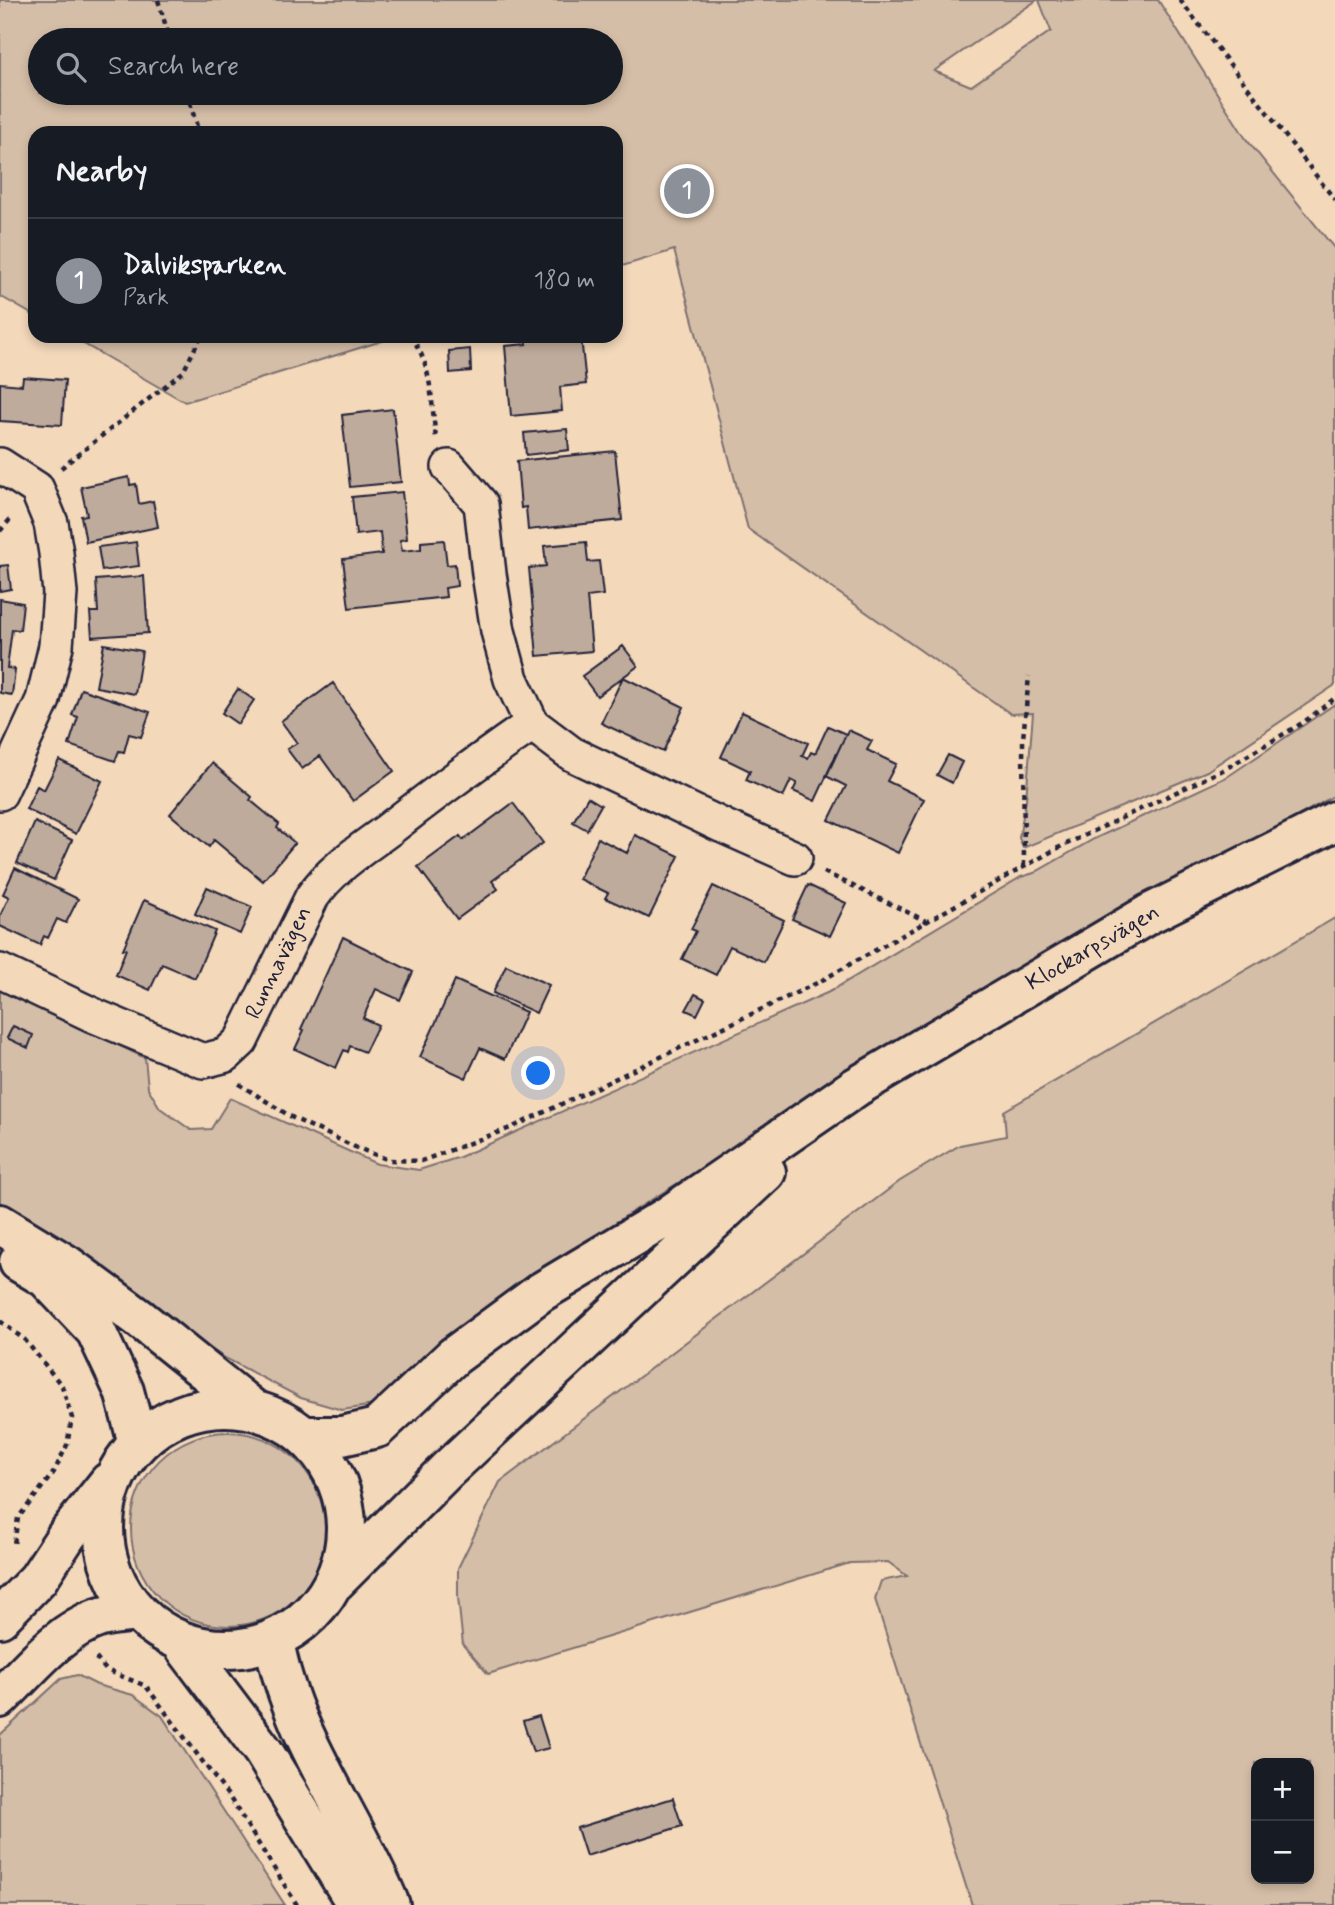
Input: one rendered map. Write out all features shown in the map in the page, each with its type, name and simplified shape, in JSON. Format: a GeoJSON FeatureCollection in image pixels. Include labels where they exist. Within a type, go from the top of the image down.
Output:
{"type":"FeatureCollection","features":[{"type":"Feature","properties":{"kind":"street"},"geometry":{"type":"LineString","coordinates":[[0,465],[37,489],[51,523],[57,553],[60,593],[56,646],[43,700],[0,793]]}},
{"type":"Feature","properties":{"kind":"street"},"geometry":{"type":"LineString","coordinates":[[449,467],[481,505],[498,631],[510,679],[532,724],[572,754],[723,827],[795,858]]}},
{"type":"Feature","properties":{"kind":"street","name":"Runnavägen"},"geometry":{"type":"LineString","coordinates":[[203,1061],[226,1055],[241,1041],[312,897],[321,884],[406,816],[532,724]]}},
{"type":"Feature","properties":{"kind":"street","name":"Klockarpsvägen"},"geometry":{"type":"LineString","coordinates":[[856,1087],[1149,914],[1335,821]]}},
{"type":"Feature","properties":{"kind":"street"},"geometry":{"type":"LineString","coordinates":[[0,971],[95,1016],[203,1061]]}},
{"type":"Feature","properties":{"kind":"street"},"geometry":{"type":"LineString","coordinates":[[304,1436],[342,1436],[377,1428],[454,1356],[541,1292],[668,1216],[856,1087]]}},
{"type":"Feature","properties":{"kind":"street"},"geometry":{"type":"LineString","coordinates":[[0,1250],[46,1278],[96,1331],[124,1391],[128,1457],[105,1509],[106,1551],[114,1577],[137,1612],[157,1629],[180,1642],[227,1650],[251,1647],[274,1640],[307,1618],[332,1586],[447,1471],[856,1087]]}},
{"type":"Feature","properties":{"kind":"street"},"geometry":{"type":"LineString","coordinates":[[0,1224],[78,1273],[255,1411]]}},
{"type":"Feature","properties":{"kind":"street"},"geometry":{"type":"LineString","coordinates":[[0,1618],[38,1579],[67,1535],[128,1457],[163,1424],[192,1412],[234,1407],[255,1411],[281,1421],[304,1436],[316,1448],[334,1475],[344,1506],[345,1539],[343,1555],[332,1586]]}},
{"type":"Feature","properties":{"kind":"street"},"geometry":{"type":"LineString","coordinates":[[0,1698],[78,1626],[100,1617],[137,1612]]}},
{"type":"Feature","properties":{"kind":"street"},"geometry":{"type":"LineString","coordinates":[[274,1640],[279,1673],[322,1771],[390,1905]]}},
{"type":"Feature","properties":{"kind":"street"},"geometry":{"type":"LineString","coordinates":[[180,1642],[263,1751],[357,1905]]}},
{"type":"Feature","properties":{"kind":"path"},"geometry":{"type":"LineString","coordinates":[[158,0],[166,28]]}},
{"type":"Feature","properties":{"kind":"path"},"geometry":{"type":"LineString","coordinates":[[1180,0],[1335,200]]}},
{"type":"Feature","properties":{"kind":"path"},"geometry":{"type":"LineString","coordinates":[[191,105],[197,126]]}},
{"type":"Feature","properties":{"kind":"path"},"geometry":{"type":"LineString","coordinates":[[37,489],[183,372],[198,343]]}},
{"type":"Feature","properties":{"kind":"path"},"geometry":{"type":"LineString","coordinates":[[416,343],[427,371],[436,444],[449,467]]}},
{"type":"Feature","properties":{"kind":"path"},"geometry":{"type":"LineString","coordinates":[[1024,866],[1023,739],[1029,676]]}},
{"type":"Feature","properties":{"kind":"path"},"geometry":{"type":"LineString","coordinates":[[203,1061],[293,1118],[355,1147],[389,1160],[421,1161],[513,1127],[817,983],[1024,866],[1225,769],[1304,722],[1335,698]]}},
{"type":"Feature","properties":{"kind":"path"},"geometry":{"type":"LineString","coordinates":[[795,858],[928,922]]}},
{"type":"Feature","properties":{"kind":"shaded area"},"geometry":{"type":"Polygon","coordinates":[[[0,0],[1037,0],[934,71],[971,86],[1051,31],[1039,0],[1158,0],[1246,139],[1335,249],[1335,685],[1207,771],[1023,848],[1019,838],[1026,800],[1033,713],[1011,714],[748,529],[674,250],[623,266],[623,126],[28,126],[28,312],[0,296],[0,0]]]}},
{"type":"Feature","properties":{"kind":"shaded area"},"geometry":{"type":"Polygon","coordinates":[[[82,343],[375,343],[185,402],[82,343]]]}},
{"type":"Feature","properties":{"kind":"shaded area"},"geometry":{"type":"Polygon","coordinates":[[[1335,704],[1335,795],[916,1033],[624,1217],[493,1307],[374,1405],[342,1410],[301,1398],[227,1359],[133,1300],[27,1218],[0,1202],[0,988],[145,1058],[148,1088],[160,1108],[191,1130],[211,1129],[230,1098],[377,1164],[419,1170],[460,1157],[829,992],[1021,877],[1034,873],[1094,839],[1227,777],[1335,704]]]}},
{"type":"Feature","properties":{"kind":"shaded area"},"geometry":{"type":"Polygon","coordinates":[[[1335,918],[1335,1905],[972,1905],[875,1599],[881,1581],[907,1576],[888,1562],[850,1563],[488,1674],[463,1645],[458,1568],[500,1482],[900,1181],[960,1145],[1006,1136],[1004,1111],[1335,918]]]}},
{"type":"Feature","properties":{"kind":"shaded area"},"geometry":{"type":"Polygon","coordinates":[[[228,1432],[265,1439],[297,1460],[318,1492],[325,1529],[318,1566],[297,1598],[265,1619],[228,1626],[191,1619],[159,1598],[138,1566],[131,1529],[138,1492],[159,1460],[191,1439],[228,1432]]]}},
{"type":"Feature","properties":{"kind":"shaded area"},"geometry":{"type":"Polygon","coordinates":[[[77,1675],[97,1685],[133,1695],[162,1716],[285,1905],[0,1905],[0,1735],[61,1679],[77,1675]]]}},
{"type":"Feature","properties":{"kind":"building"},"geometry":{"type":"Polygon","coordinates":[[[582,343],[586,384],[560,387],[562,411],[511,416],[505,346],[582,343]]]}},
{"type":"Feature","properties":{"kind":"building"},"geometry":{"type":"Polygon","coordinates":[[[470,349],[471,371],[450,373],[449,351],[470,349]]]}},
{"type":"Feature","properties":{"kind":"building"},"geometry":{"type":"Polygon","coordinates":[[[23,377],[65,380],[62,425],[0,421],[0,383],[22,385],[23,377]]]}},
{"type":"Feature","properties":{"kind":"building"},"geometry":{"type":"Polygon","coordinates":[[[393,409],[401,482],[350,487],[342,415],[393,409]]]}},
{"type":"Feature","properties":{"kind":"building"},"geometry":{"type":"Polygon","coordinates":[[[567,429],[569,450],[526,455],[524,433],[567,429]]]}},
{"type":"Feature","properties":{"kind":"building"},"geometry":{"type":"Polygon","coordinates":[[[615,451],[622,520],[528,530],[526,507],[521,508],[517,461],[615,451]]]}},
{"type":"Feature","properties":{"kind":"building"},"geometry":{"type":"Polygon","coordinates":[[[129,477],[130,485],[136,484],[139,504],[153,501],[158,527],[86,542],[81,516],[87,515],[81,487],[129,477]]]}},
{"type":"Feature","properties":{"kind":"building"},"geometry":{"type":"Polygon","coordinates":[[[402,492],[407,539],[400,540],[402,551],[421,549],[421,542],[444,540],[447,565],[455,564],[457,586],[445,588],[446,597],[349,608],[343,559],[382,554],[380,532],[356,535],[352,497],[402,492]]]}},
{"type":"Feature","properties":{"kind":"building"},"geometry":{"type":"Polygon","coordinates":[[[136,542],[139,566],[102,571],[98,547],[136,542]]]}},
{"type":"Feature","properties":{"kind":"building"},"geometry":{"type":"Polygon","coordinates":[[[586,542],[588,562],[599,561],[603,595],[587,597],[592,651],[537,656],[529,568],[546,566],[544,546],[586,542]]]}},
{"type":"Feature","properties":{"kind":"building"},"geometry":{"type":"Polygon","coordinates":[[[8,565],[11,589],[0,591],[0,566],[8,565]]]}},
{"type":"Feature","properties":{"kind":"building"},"geometry":{"type":"Polygon","coordinates":[[[144,576],[148,633],[92,637],[90,612],[98,612],[96,580],[144,576]]]}},
{"type":"Feature","properties":{"kind":"building"},"geometry":{"type":"Polygon","coordinates":[[[0,599],[23,603],[20,630],[12,629],[7,668],[15,669],[12,695],[0,693],[0,599]]]}},
{"type":"Feature","properties":{"kind":"building"},"geometry":{"type":"Polygon","coordinates":[[[104,644],[142,651],[135,694],[96,687],[104,644]]]}},
{"type":"Feature","properties":{"kind":"building"},"geometry":{"type":"Polygon","coordinates":[[[623,646],[638,666],[597,696],[582,676],[623,646]]]}},
{"type":"Feature","properties":{"kind":"building"},"geometry":{"type":"Polygon","coordinates":[[[623,677],[684,707],[663,752],[601,723],[623,677]]]}},
{"type":"Feature","properties":{"kind":"building"},"geometry":{"type":"Polygon","coordinates":[[[333,683],[394,771],[353,801],[320,756],[302,769],[287,749],[297,743],[281,721],[333,683]]]}},
{"type":"Feature","properties":{"kind":"building"},"geometry":{"type":"Polygon","coordinates":[[[81,689],[150,712],[141,737],[129,734],[124,752],[119,751],[115,761],[69,745],[78,717],[72,715],[81,689]]]}},
{"type":"Feature","properties":{"kind":"building"},"geometry":{"type":"Polygon","coordinates":[[[238,689],[254,700],[238,724],[222,713],[238,689]]]}},
{"type":"Feature","properties":{"kind":"building"},"geometry":{"type":"Polygon","coordinates":[[[742,712],[808,743],[802,756],[808,758],[811,752],[815,754],[828,726],[846,734],[815,801],[793,791],[797,783],[791,780],[783,797],[746,780],[750,771],[721,757],[742,712]]]}},
{"type":"Feature","properties":{"kind":"building"},"geometry":{"type":"Polygon","coordinates":[[[848,730],[872,741],[867,750],[896,764],[887,781],[924,799],[898,853],[829,820],[846,786],[826,776],[848,730]]]}},
{"type":"Feature","properties":{"kind":"building"},"geometry":{"type":"Polygon","coordinates":[[[948,755],[962,762],[952,783],[937,775],[948,755]]]}},
{"type":"Feature","properties":{"kind":"building"},"geometry":{"type":"Polygon","coordinates":[[[59,760],[102,781],[76,834],[26,809],[37,786],[44,790],[59,760]]]}},
{"type":"Feature","properties":{"kind":"building"},"geometry":{"type":"Polygon","coordinates":[[[212,763],[252,797],[250,800],[279,824],[277,828],[295,843],[263,881],[214,840],[209,847],[170,814],[212,763]]]}},
{"type":"Feature","properties":{"kind":"building"},"geometry":{"type":"Polygon","coordinates":[[[588,797],[601,805],[587,830],[573,822],[588,797]]]}},
{"type":"Feature","properties":{"kind":"building"},"geometry":{"type":"Polygon","coordinates":[[[513,803],[543,843],[492,881],[498,889],[457,919],[418,867],[460,836],[463,840],[513,803]]]}},
{"type":"Feature","properties":{"kind":"building"},"geometry":{"type":"Polygon","coordinates":[[[35,822],[72,840],[54,880],[17,863],[35,822]]]}},
{"type":"Feature","properties":{"kind":"building"},"geometry":{"type":"Polygon","coordinates":[[[635,835],[679,856],[649,918],[605,898],[608,893],[579,879],[598,838],[627,853],[635,835]]]}},
{"type":"Feature","properties":{"kind":"building"},"geometry":{"type":"Polygon","coordinates":[[[15,868],[78,899],[66,923],[57,919],[48,938],[44,936],[40,945],[0,926],[0,916],[9,897],[3,894],[15,868]]]}},
{"type":"Feature","properties":{"kind":"building"},"geometry":{"type":"Polygon","coordinates":[[[808,885],[846,903],[830,936],[792,919],[808,885]]]}},
{"type":"Feature","properties":{"kind":"building"},"geometry":{"type":"Polygon","coordinates":[[[713,886],[784,920],[764,962],[730,946],[716,975],[682,959],[696,931],[691,929],[713,886]]]}},
{"type":"Feature","properties":{"kind":"building"},"geometry":{"type":"Polygon","coordinates":[[[207,887],[252,907],[240,934],[195,914],[207,887]]]}},
{"type":"Feature","properties":{"kind":"building"},"geometry":{"type":"Polygon","coordinates":[[[144,900],[215,931],[195,978],[162,964],[150,990],[116,975],[126,949],[123,949],[144,900]]]}},
{"type":"Feature","properties":{"kind":"building"},"geometry":{"type":"Polygon","coordinates":[[[343,937],[413,972],[400,1000],[376,989],[363,1018],[378,1025],[365,1052],[350,1046],[348,1052],[344,1050],[336,1068],[295,1049],[304,1030],[301,1029],[343,937]]]}},
{"type":"Feature","properties":{"kind":"building"},"geometry":{"type":"Polygon","coordinates":[[[506,965],[549,985],[536,1013],[493,993],[506,965]]]}},
{"type":"Feature","properties":{"kind":"building"},"geometry":{"type":"Polygon","coordinates":[[[455,980],[526,1012],[505,1059],[480,1048],[466,1078],[420,1057],[455,980]]]}},
{"type":"Feature","properties":{"kind":"building"},"geometry":{"type":"Polygon","coordinates":[[[695,994],[705,999],[697,1015],[686,1010],[695,994]]]}},
{"type":"Feature","properties":{"kind":"building"},"geometry":{"type":"Polygon","coordinates":[[[13,1026],[33,1035],[28,1048],[7,1038],[13,1026]]]}},
{"type":"Feature","properties":{"kind":"building"},"geometry":{"type":"Polygon","coordinates":[[[539,1716],[549,1748],[533,1752],[523,1721],[539,1716]]]}},
{"type":"Feature","properties":{"kind":"building"},"geometry":{"type":"Polygon","coordinates":[[[673,1798],[682,1826],[586,1856],[577,1828],[673,1798]]]}},
{"type":"Feature","properties":{"kind":"place","name":"Dalviksparken"},"geometry":{"type":"Point","coordinates":[687,191]}}]}
